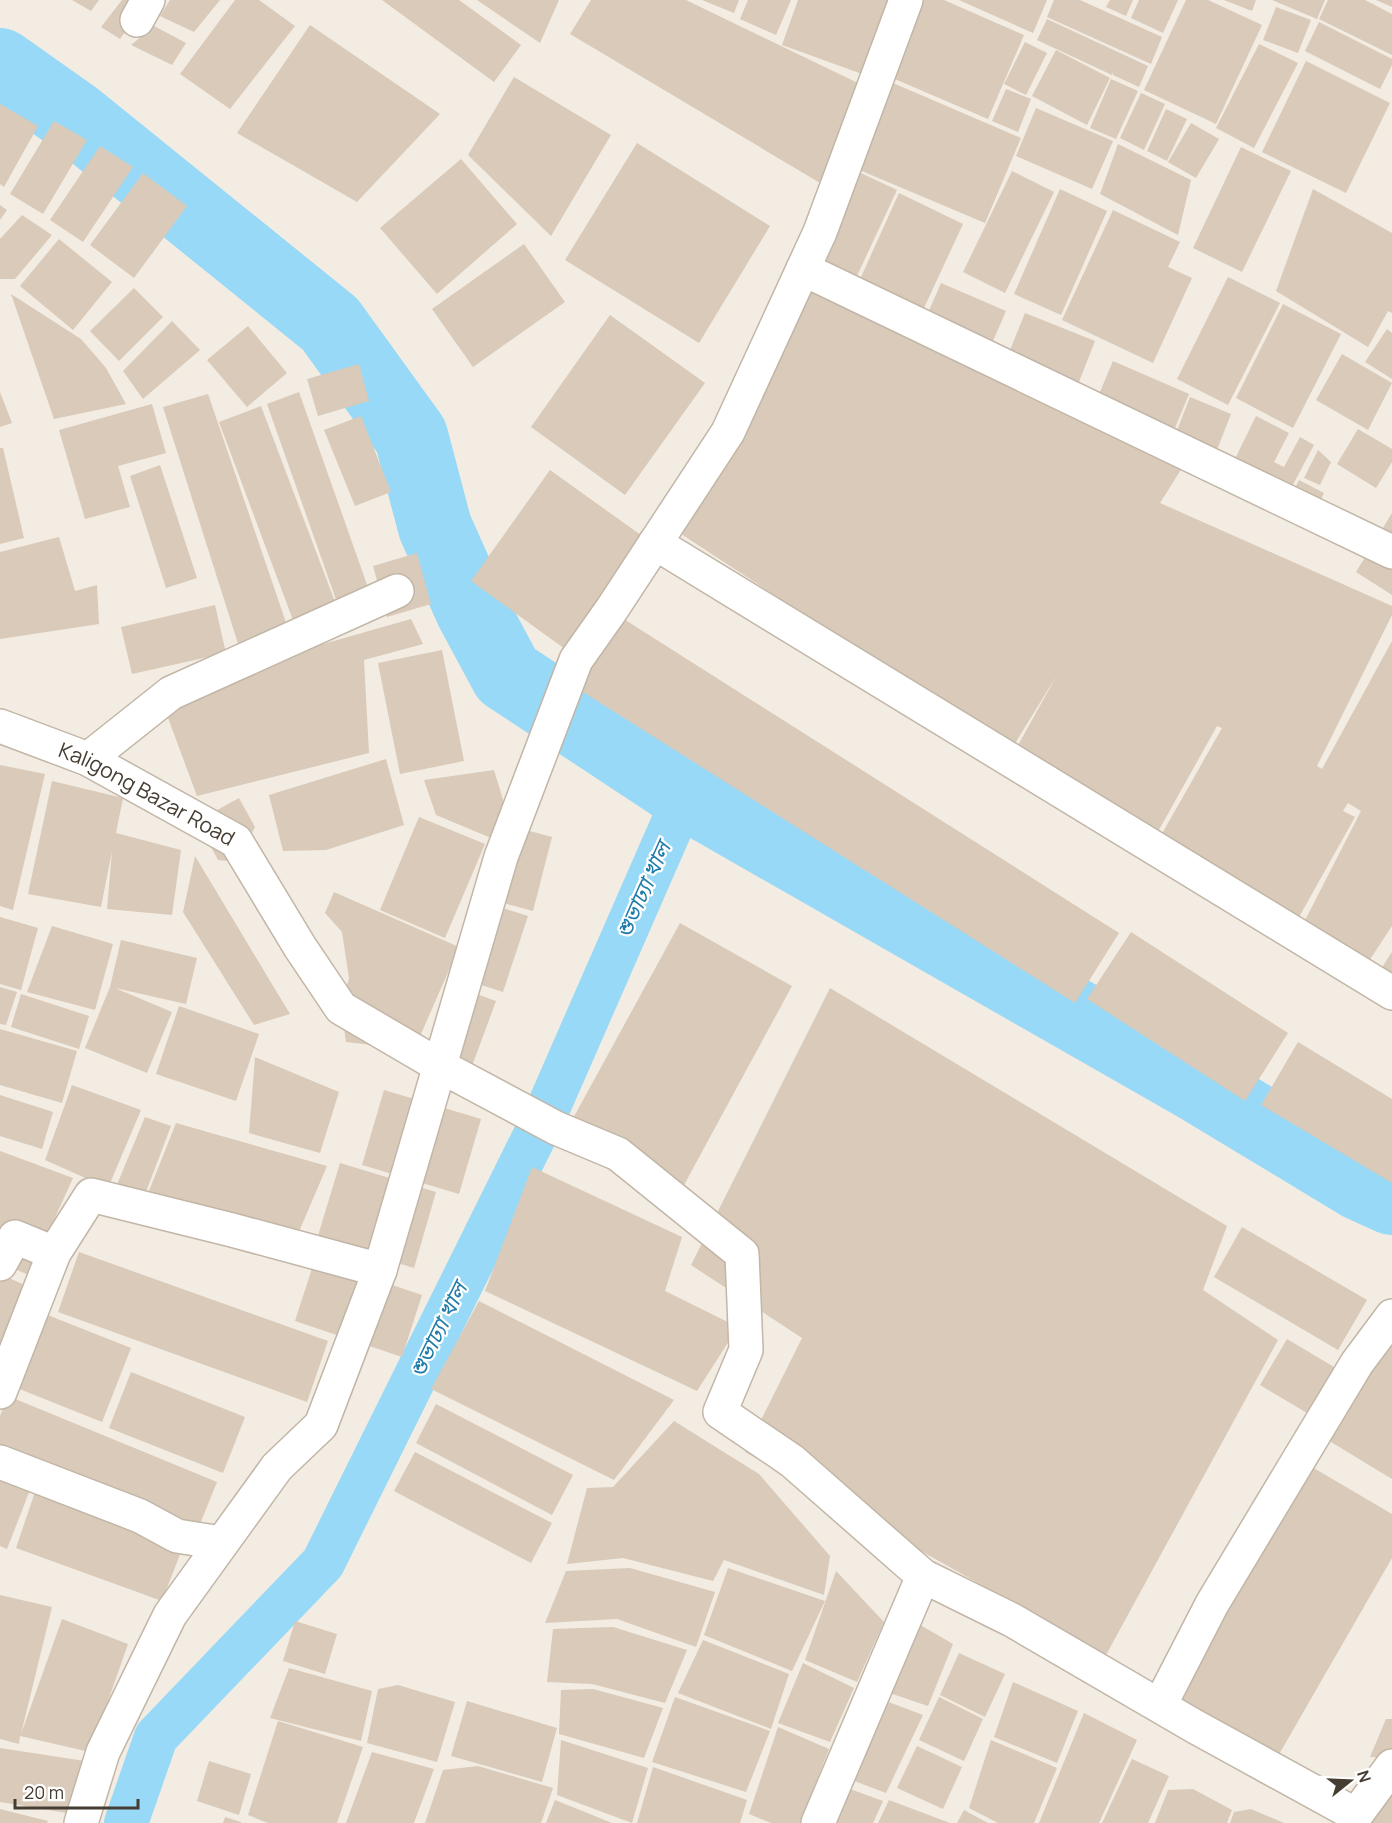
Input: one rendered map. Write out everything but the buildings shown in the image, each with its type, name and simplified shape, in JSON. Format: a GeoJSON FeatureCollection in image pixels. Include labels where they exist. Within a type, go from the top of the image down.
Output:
{"type":"FeatureCollection","features":[{"type":"Feature","properties":{"kind":"street"},"geometry":{"type":"LineString","coordinates":[[81,1823],[104,1752],[170,1615],[277,1467],[321,1425],[380,1270],[501,857],[576,660],[728,432],[820,232],[906,0]]}},
{"type":"Feature","properties":{"kind":"street"},"geometry":{"type":"LineString","coordinates":[[803,269],[1392,552]]}},
{"type":"Feature","properties":{"kind":"street"},"geometry":{"type":"LineString","coordinates":[[655,543],[1392,993]]}},
{"type":"Feature","properties":{"kind":"street"},"geometry":{"type":"LineString","coordinates":[[88,759],[171,693],[397,591]]}},
{"type":"Feature","properties":{"kind":"street","name":"Kaligong Bazar Road"},"geometry":{"type":"LineString","coordinates":[[0,726],[88,759],[236,841],[300,947],[341,1008],[440,1066],[556,1128],[618,1154],[741,1254],[746,1350],[720,1412],[792,1461],[923,1576]]}},
{"type":"Feature","properties":{"kind":"street"},"geometry":{"type":"LineString","coordinates":[[0,1392],[54,1253],[91,1195],[380,1270]]}},
{"type":"Feature","properties":{"kind":"street"},"geometry":{"type":"LineString","coordinates":[[0,1264],[15,1237],[54,1253]]}},
{"type":"Feature","properties":{"kind":"street"},"geometry":{"type":"LineString","coordinates":[[1160,1705],[1212,1604],[1358,1363],[1392,1316]]}},
{"type":"Feature","properties":{"kind":"street"},"geometry":{"type":"LineString","coordinates":[[0,1462],[141,1516],[177,1536],[221,1543]]}},
{"type":"Feature","properties":{"kind":"street"},"geometry":{"type":"LineString","coordinates":[[818,1823],[923,1576],[1012,1620],[1194,1726],[1356,1815],[1392,1767]]}},
{"type":"Feature","properties":{"kind":"waterway"},"geometry":{"type":"LineString","coordinates":[[0,65],[75,118],[330,324],[411,436],[435,527],[472,610],[507,675],[686,793],[1202,1088],[1361,1184],[1392,1198]]}},
{"type":"Feature","properties":{"kind":"waterway","name":"শুভাঢ্যা খাল"},"geometry":{"type":"LineString","coordinates":[[126,1823],[156,1737],[323,1563],[546,1113],[686,793]]}}]}
